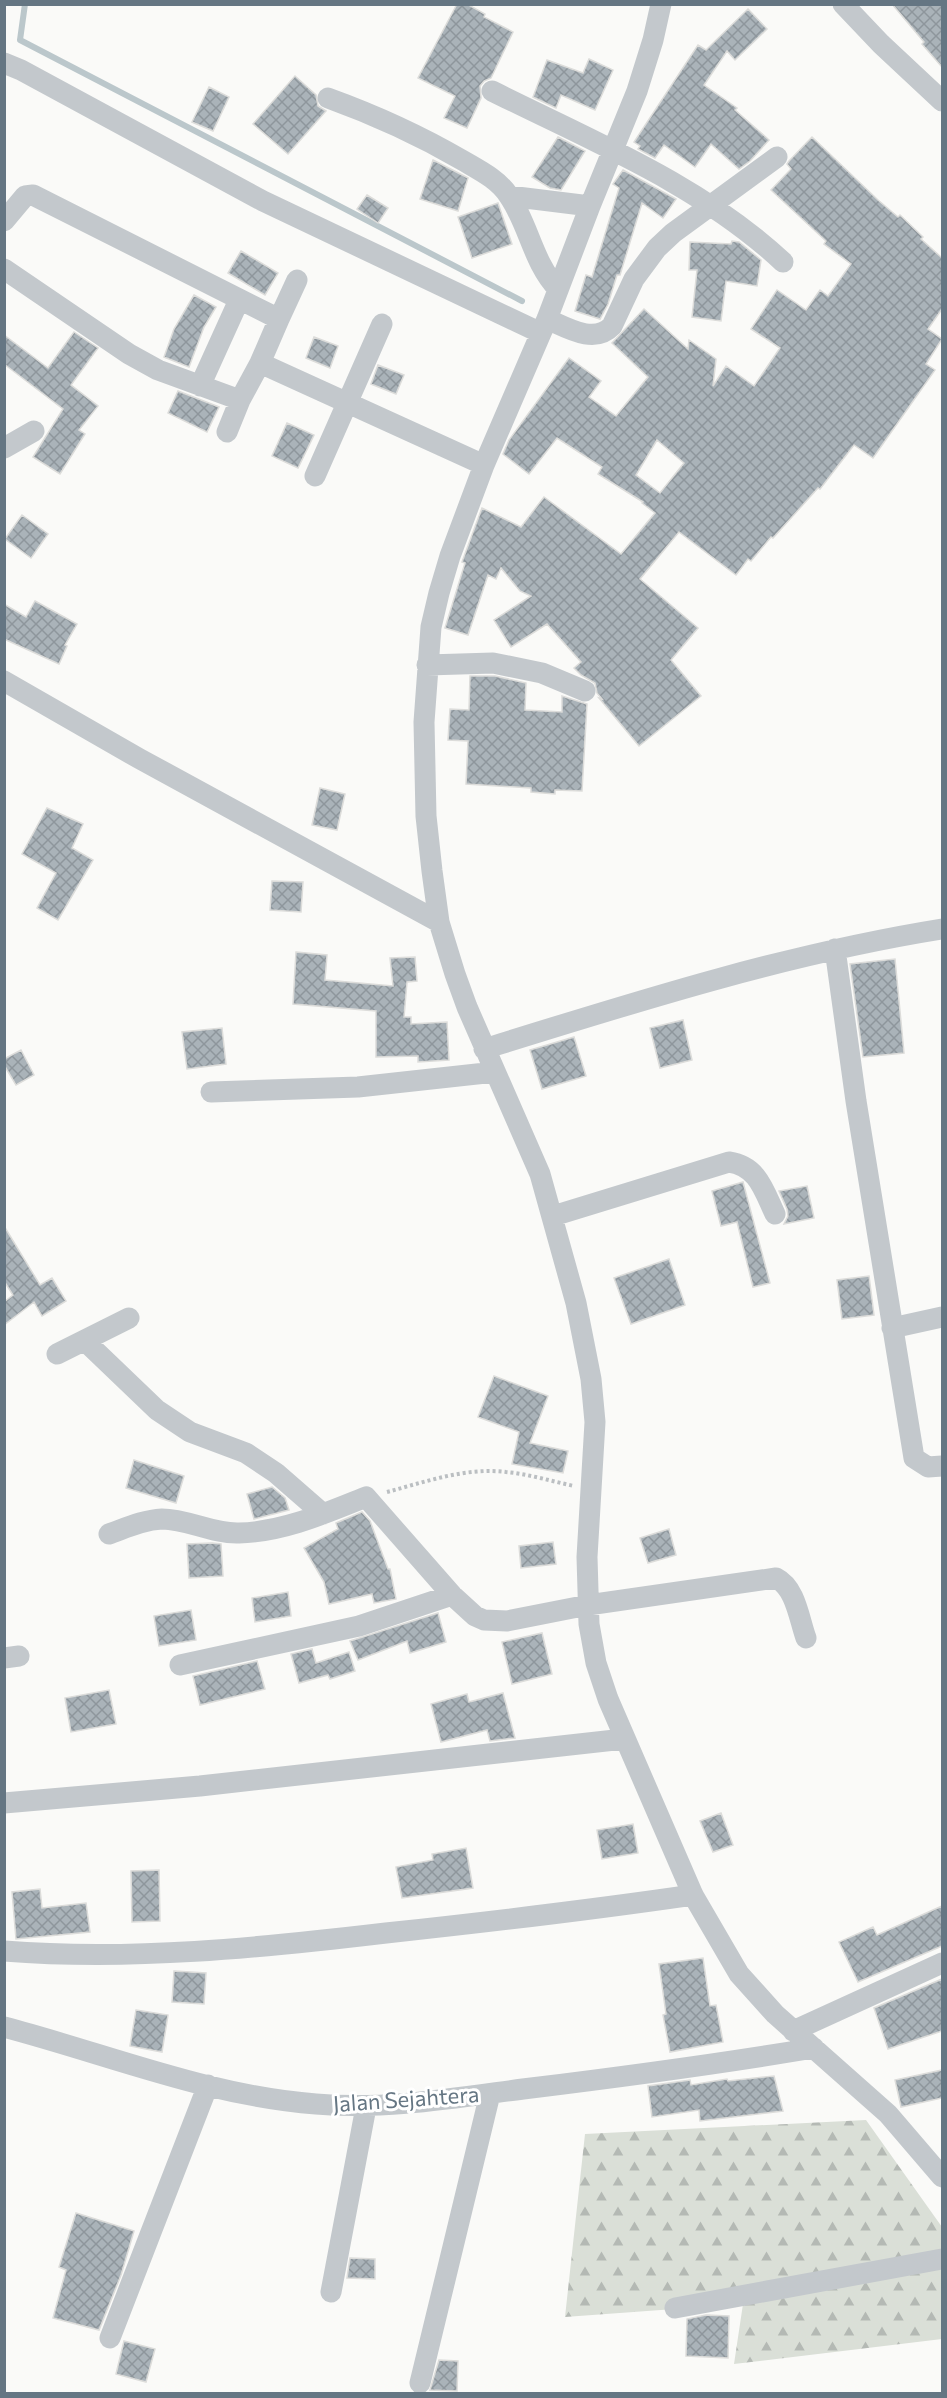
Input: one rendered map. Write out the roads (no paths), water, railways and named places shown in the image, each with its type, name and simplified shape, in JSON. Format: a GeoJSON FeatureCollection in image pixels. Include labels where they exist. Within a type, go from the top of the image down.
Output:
{"type":"FeatureCollection","features":[{"type":"Feature","properties":{"kind":"street"},"geometry":{"type":"LineString","coordinates":[[660,4],[653,40],[638,91],[612,151],[544,326],[484,465],[450,556],[439,593],[431,627],[424,722],[426,816],[439,922],[466,1007],[540,1174],[576,1303],[591,1379],[595,1422],[587,1557],[591,1643],[624,1739],[693,1895],[739,1974],[759,1998],[793,2031],[888,2114],[942,2177]]}},
{"type":"Feature","properties":{"kind":"street"},"geometry":{"type":"LineString","coordinates":[[843,4],[889,52],[942,101]]}},
{"type":"Feature","properties":{"kind":"street"},"geometry":{"type":"LineString","coordinates":[[4,63],[21,70],[263,201],[544,326],[595,335],[607,331],[645,262],[674,233],[777,158]]}},
{"type":"Feature","properties":{"kind":"street"},"geometry":{"type":"LineString","coordinates":[[492,91],[612,151],[712,206],[783,262]]}},
{"type":"Feature","properties":{"kind":"street"},"geometry":{"type":"LineString","coordinates":[[328,98],[425,138],[487,175],[509,196],[545,274],[558,289]]}},
{"type":"Feature","properties":{"kind":"street"},"geometry":{"type":"LineString","coordinates":[[4,221],[25,196],[33,195],[279,319]]}},
{"type":"Feature","properties":{"kind":"street"},"geometry":{"type":"LineString","coordinates":[[509,196],[590,206]]}},
{"type":"Feature","properties":{"kind":"street"},"geometry":{"type":"LineString","coordinates":[[4,269],[129,354],[158,370],[240,400]]}},
{"type":"Feature","properties":{"kind":"street"},"geometry":{"type":"LineString","coordinates":[[227,432],[297,280]]}},
{"type":"Feature","properties":{"kind":"street"},"geometry":{"type":"LineString","coordinates":[[200,386],[239,300]]}},
{"type":"Feature","properties":{"kind":"street"},"geometry":{"type":"LineString","coordinates":[[315,476],[382,324]]}},
{"type":"Feature","properties":{"kind":"street"},"geometry":{"type":"LineString","coordinates":[[260,363],[484,465]]}},
{"type":"Feature","properties":{"kind":"street"},"geometry":{"type":"LineString","coordinates":[[4,448],[34,431]]}},
{"type":"Feature","properties":{"kind":"street"},"geometry":{"type":"LineString","coordinates":[[427,665],[493,663],[542,673],[585,691]]}},
{"type":"Feature","properties":{"kind":"street"},"geometry":{"type":"LineString","coordinates":[[4,681],[140,759],[439,922]]}},
{"type":"Feature","properties":{"kind":"street"},"geometry":{"type":"LineString","coordinates":[[484,1049],[658,994],[835,949],[942,929]]}},
{"type":"Feature","properties":{"kind":"street"},"geometry":{"type":"LineString","coordinates":[[835,949],[892,1328],[914,1458],[923,1465],[942,1466]]}},
{"type":"Feature","properties":{"kind":"street"},"geometry":{"type":"LineString","coordinates":[[211,1092],[358,1087],[495,1072]]}},
{"type":"Feature","properties":{"kind":"street"},"geometry":{"type":"LineString","coordinates":[[553,1216],[729,1162],[742,1165],[756,1175],[775,1214]]}},
{"type":"Feature","properties":{"kind":"street"},"geometry":{"type":"LineString","coordinates":[[892,1328],[942,1317]]}},
{"type":"Feature","properties":{"kind":"street"},"geometry":{"type":"LineString","coordinates":[[57,1354],[129,1318]]}},
{"type":"Feature","properties":{"kind":"street"},"geometry":{"type":"LineString","coordinates":[[85,1341],[157,1410],[190,1432],[246,1453],[276,1473],[323,1514]]}},
{"type":"Feature","properties":{"kind":"street"},"geometry":{"type":"LineString","coordinates":[[109,1534],[140,1522],[162,1519],[217,1532],[248,1533],[273,1529],[323,1514],[366,1497],[452,1595],[478,1618],[497,1621],[588,1605],[776,1578],[790,1589],[806,1638]]}},
{"type":"Feature","properties":{"kind":"street"},"geometry":{"type":"LineString","coordinates":[[180,1665],[359,1626],[452,1595]]}},
{"type":"Feature","properties":{"kind":"street"},"geometry":{"type":"LineString","coordinates":[[4,1803],[200,1786],[624,1739]]}},
{"type":"Feature","properties":{"kind":"street"},"geometry":{"type":"LineString","coordinates":[[4,1951],[98,1956],[314,1941],[595,1909],[693,1895]]}},
{"type":"Feature","properties":{"kind":"street"},"geometry":{"type":"LineString","coordinates":[[793,2031],[942,1963]]}},
{"type":"Feature","properties":{"kind":"street","name":"Jalan Sejahtera"},"geometry":{"type":"LineString","coordinates":[[4,2027],[208,2085],[289,2101],[366,2107],[490,2094],[716,2065],[814,2048]]}},
{"type":"Feature","properties":{"kind":"street"},"geometry":{"type":"LineString","coordinates":[[110,2338],[208,2085]]}},
{"type":"Feature","properties":{"kind":"street"},"geometry":{"type":"LineString","coordinates":[[420,2383],[490,2094]]}},
{"type":"Feature","properties":{"kind":"street"},"geometry":{"type":"LineString","coordinates":[[331,2292],[366,2107]]}},
{"type":"Feature","properties":{"kind":"street"},"geometry":{"type":"LineString","coordinates":[[675,2307],[942,2259]]}},
{"type":"Feature","properties":{"kind":"waterway"},"geometry":{"type":"LineString","coordinates":[[25,4],[20,40],[522,301]]}}]}
